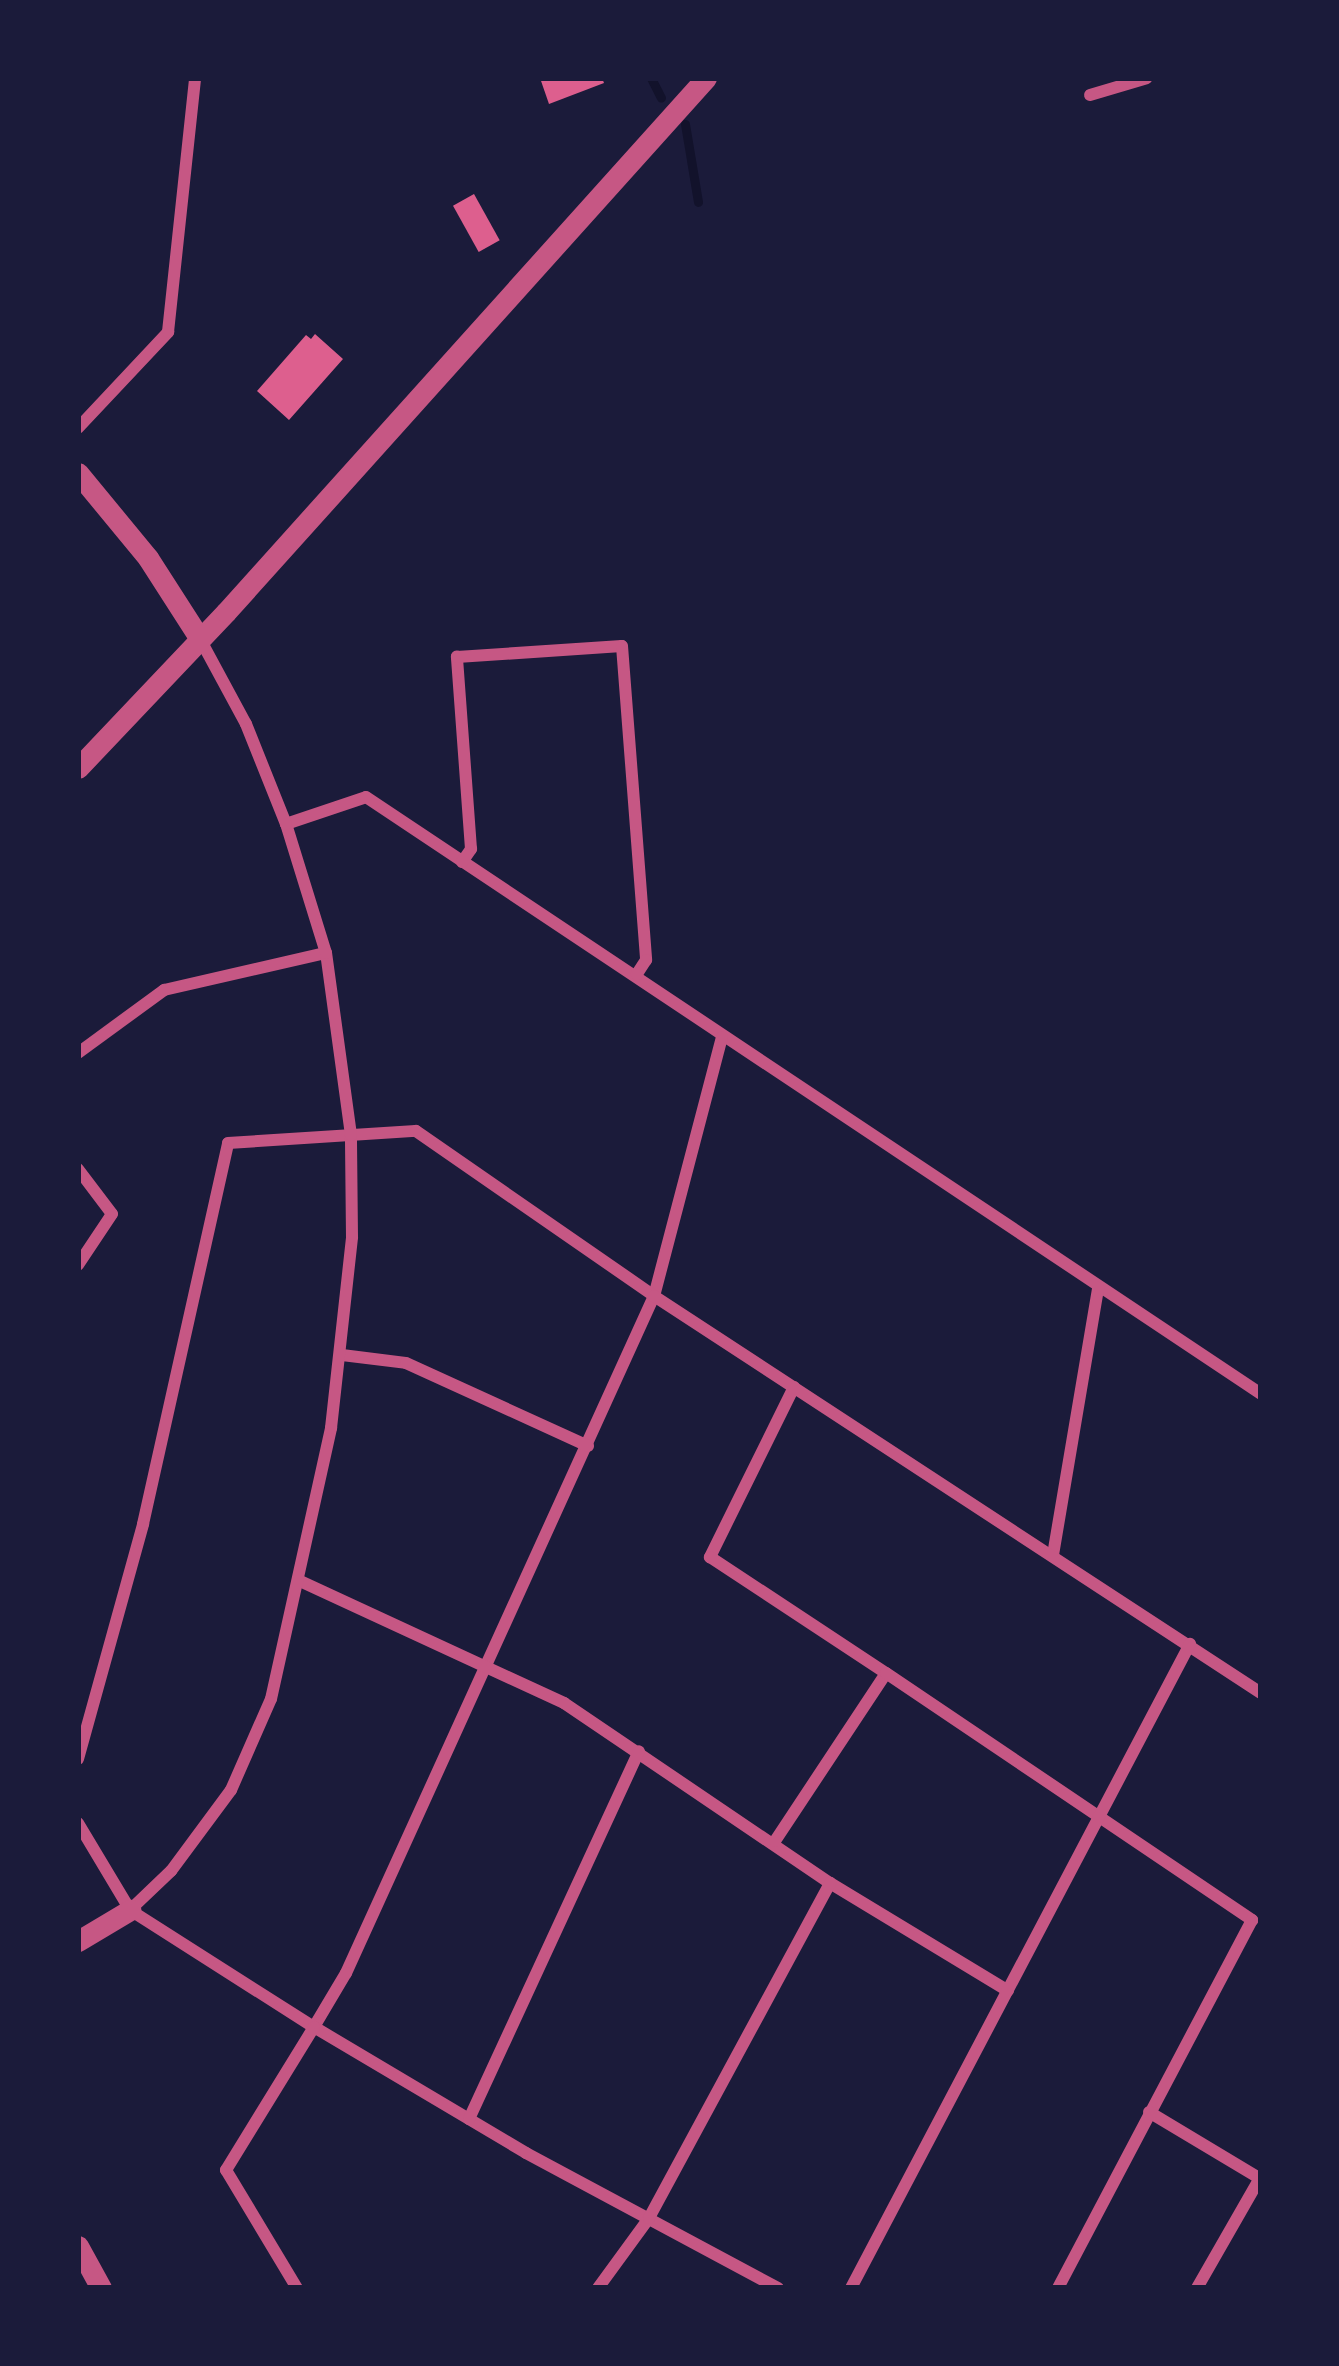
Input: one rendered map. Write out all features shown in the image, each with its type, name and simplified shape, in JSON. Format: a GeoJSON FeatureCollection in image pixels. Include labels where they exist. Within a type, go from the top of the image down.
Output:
{"type":"FeatureCollection","features":[{"type":"Feature","properties":{"kind":"street"},"geometry":{"type":"LineString","coordinates":[[78,428],[168,332],[195,78]]}},
{"type":"Feature","properties":{"kind":"street"},"geometry":{"type":"LineString","coordinates":[[78,768],[706,78]]}},
{"type":"Feature","properties":{"kind":"street"},"geometry":{"type":"LineString","coordinates":[[1090,95],[1147,78]]}},
{"type":"Feature","properties":{"kind":"street"},"geometry":{"type":"LineString","coordinates":[[78,472],[148,557],[200,639],[246,724],[286,824],[326,952],[351,1135],[352,1237],[342,1355],[300,1581],[271,1700],[231,1790],[171,1870],[130,1910],[78,1941]]}},
{"type":"Feature","properties":{"kind":"street"},"geometry":{"type":"LineString","coordinates":[[462,862],[471,849],[457,657],[622,646],[646,960],[638,974]]}},
{"type":"Feature","properties":{"kind":"street"},"geometry":{"type":"LineString","coordinates":[[286,824],[366,797],[638,974],[722,1037],[1261,1394]]}},
{"type":"Feature","properties":{"kind":"street"},"geometry":{"type":"LineString","coordinates":[[78,1053],[164,990],[326,952]]}},
{"type":"Feature","properties":{"kind":"street"},"geometry":{"type":"LineString","coordinates":[[297,2288],[226,2170],[346,1973],[588,1447],[654,1296],[722,1037]]}},
{"type":"Feature","properties":{"kind":"street"},"geometry":{"type":"LineString","coordinates":[[78,1760],[143,1523],[228,1143],[416,1131],[654,1296],[1261,1693]]}},
{"type":"Feature","properties":{"kind":"street"},"geometry":{"type":"LineString","coordinates":[[78,1169],[112,1214],[78,1265]]}},
{"type":"Feature","properties":{"kind":"street"},"geometry":{"type":"LineString","coordinates":[[1053,1555],[1098,1288]]}},
{"type":"Feature","properties":{"kind":"street"},"geometry":{"type":"LineString","coordinates":[[342,1355],[406,1363],[588,1447]]}},
{"type":"Feature","properties":{"kind":"street"},"geometry":{"type":"LineString","coordinates":[[794,1387],[710,1558],[1256,1923],[1149,2112],[1058,2288]]}},
{"type":"Feature","properties":{"kind":"street"},"geometry":{"type":"LineString","coordinates":[[300,1581],[488,1664],[639,1751],[830,1882],[1008,1991]]}},
{"type":"Feature","properties":{"kind":"street"},"geometry":{"type":"LineString","coordinates":[[851,2288],[1190,1644]]}},
{"type":"Feature","properties":{"kind":"street"},"geometry":{"type":"LineString","coordinates":[[775,1841],[886,1673]]}},
{"type":"Feature","properties":{"kind":"street"},"geometry":{"type":"LineString","coordinates":[[469,2120],[639,1751]]}},
{"type":"Feature","properties":{"kind":"street"},"geometry":{"type":"LineString","coordinates":[[78,1823],[130,1910],[469,2120],[778,2288]]}},
{"type":"Feature","properties":{"kind":"street"},"geometry":{"type":"LineString","coordinates":[[598,2288],[649,2218],[830,1882]]}},
{"type":"Feature","properties":{"kind":"street"},"geometry":{"type":"LineString","coordinates":[[1149,2112],[1261,2178],[1197,2288]]}},
{"type":"Feature","properties":{"kind":"street"},"geometry":{"type":"LineString","coordinates":[[78,2246],[100,2288]]}},
{"type":"Feature","properties":{"kind":"building"},"geometry":{"type":"Polygon","coordinates":[[[540,78],[602,78],[604,83],[549,104],[540,78]]]}},
{"type":"Feature","properties":{"kind":"building"},"geometry":{"type":"Polygon","coordinates":[[[474,194],[500,240],[479,252],[453,206],[474,194]]]}},
{"type":"Feature","properties":{"kind":"building"},"geometry":{"type":"Polygon","coordinates":[[[315,334],[343,359],[289,420],[257,391],[306,335],[311,339],[315,334]]]}},
{"type":"Feature","properties":{"kind":"waterway"},"geometry":{"type":"LineString","coordinates":[[651,78],[661,98]]}},
{"type":"Feature","properties":{"kind":"waterway"},"geometry":{"type":"LineString","coordinates":[[685,124],[698,202]]}}]}
